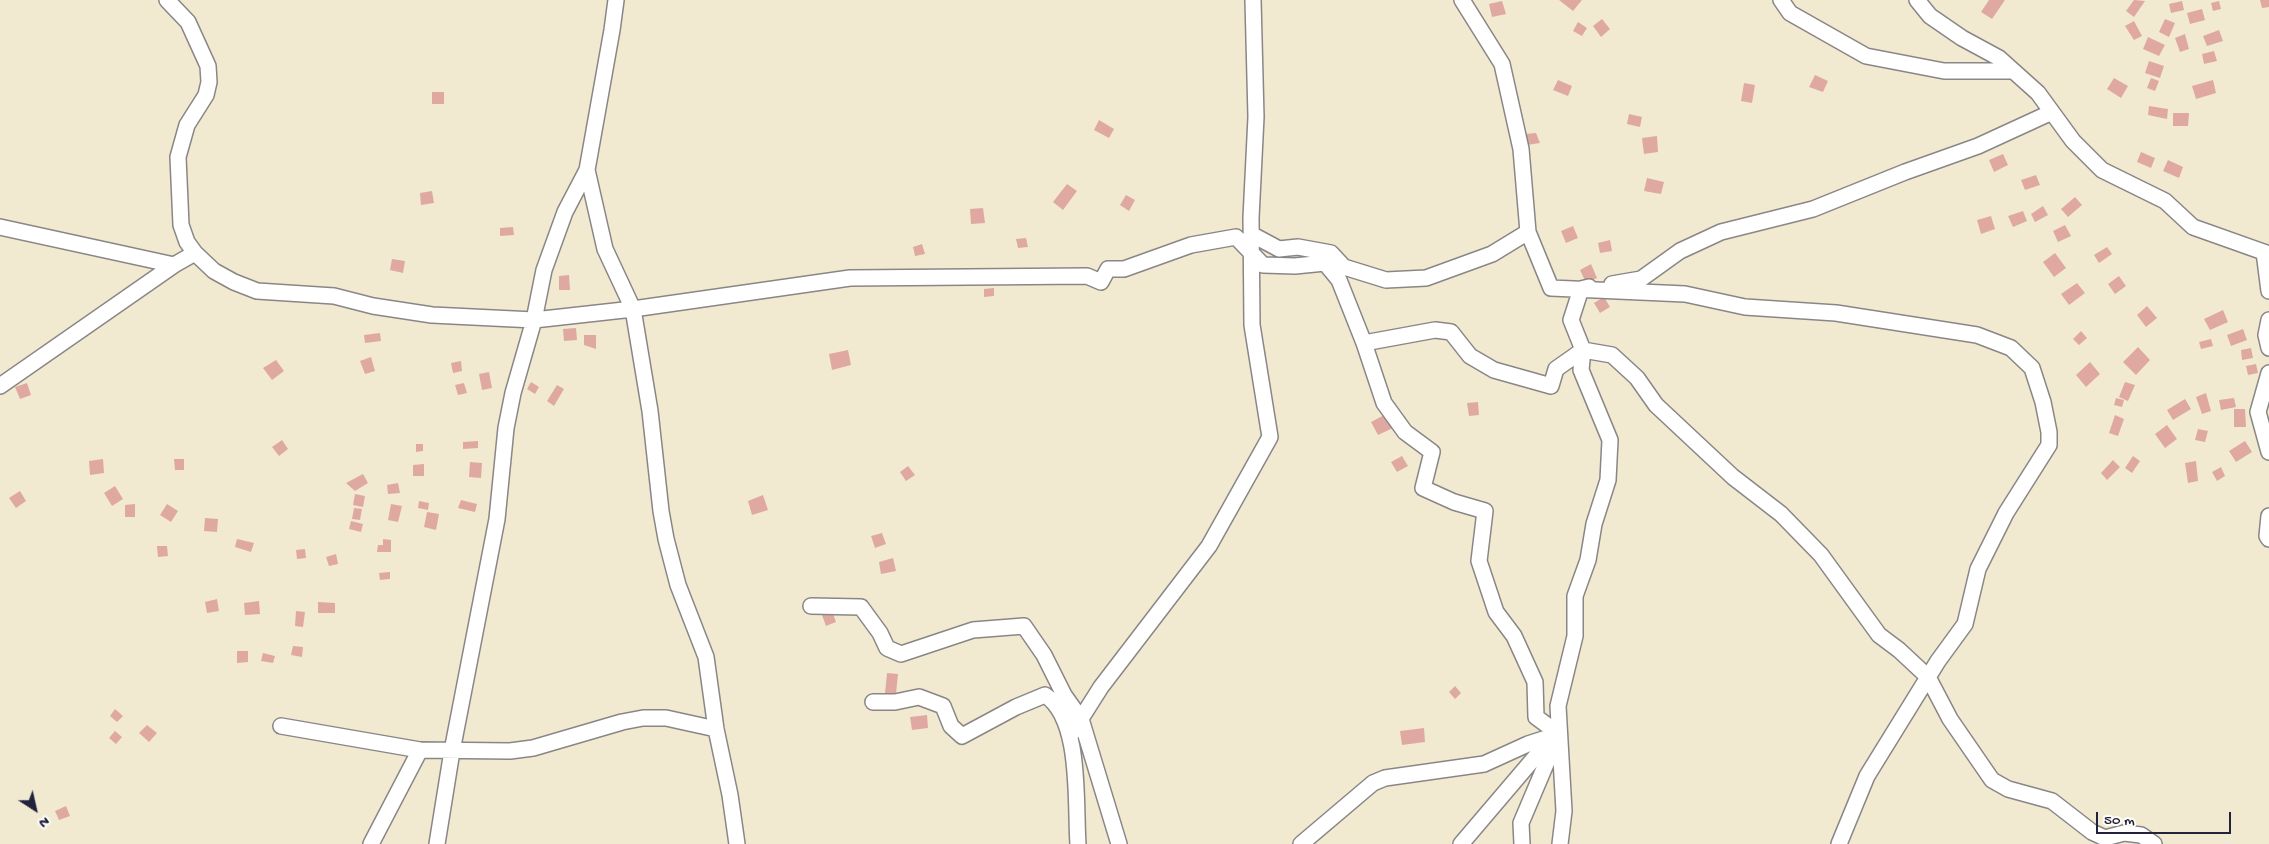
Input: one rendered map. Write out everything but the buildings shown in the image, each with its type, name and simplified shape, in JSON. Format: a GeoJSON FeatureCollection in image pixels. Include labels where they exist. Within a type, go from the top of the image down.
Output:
{"type":"FeatureCollection","features":[{"type":"Feature","properties":{"kind":"street"},"geometry":{"type":"LineString","coordinates":[[167,0],[188,22],[208,66],[209,82],[206,95],[187,125],[178,157],[181,225],[187,242],[195,253],[214,271],[234,282],[257,291],[334,296],[373,306],[432,315],[534,320],[633,309],[850,278],[1087,276],[1101,282],[1108,269],[1124,270],[1191,245],[1236,237],[1263,265],[1295,266],[1325,263],[1339,280],[1364,343],[1384,403],[1405,432],[1432,452],[1423,488],[1454,502],[1485,511],[1479,562],[1496,612],[1514,636],[1535,682],[1536,717],[1556,735]]}},
{"type":"Feature","properties":{"kind":"street"},"geometry":{"type":"LineString","coordinates":[[437,844],[452,751],[497,519],[506,428],[513,393],[534,320],[544,270],[565,212],[587,170],[616,0]]}},
{"type":"Feature","properties":{"kind":"street"},"geometry":{"type":"LineString","coordinates":[[1070,736],[1101,687],[1209,546],[1270,437],[1252,325],[1250,250],[1256,117],[1253,0]]}},
{"type":"Feature","properties":{"kind":"street"},"geometry":{"type":"LineString","coordinates":[[1462,0],[1502,64],[1521,149],[1528,232],[1551,288],[1685,294],[1745,308],[1836,312],[1905,322],[1977,335],[2011,348],[2032,368],[2043,402],[2049,432],[2048,444],[2006,513],[1978,570],[1965,624],[1928,677],[1867,776],[1839,844]]}},
{"type":"Feature","properties":{"kind":"street"},"geometry":{"type":"LineString","coordinates":[[1781,0],[1790,14],[1866,56],[1944,72],[2013,71]]}},
{"type":"Feature","properties":{"kind":"street"},"geometry":{"type":"LineString","coordinates":[[1918,0],[1930,16],[1962,38],[1999,58],[2038,93],[2073,141],[2102,170],[2165,201],[2193,227],[2267,253],[2269,291]]}},
{"type":"Feature","properties":{"kind":"street"},"geometry":{"type":"LineString","coordinates":[[1581,289],[1641,279],[1680,251],[1721,232],[1812,209],[1905,172],[1978,146],[2052,112]]}},
{"type":"Feature","properties":{"kind":"street"},"geometry":{"type":"LineString","coordinates":[[587,170],[605,249],[633,309],[650,411],[661,512],[666,539],[678,585],[706,657],[716,729],[730,795],[737,844]]}},
{"type":"Feature","properties":{"kind":"street"},"geometry":{"type":"LineString","coordinates":[[0,227],[174,265]]}},
{"type":"Feature","properties":{"kind":"street"},"geometry":{"type":"LineString","coordinates":[[1251,234],[1279,249],[1298,247],[1331,253],[1344,267],[1386,280],[1426,278],[1492,254],[1528,232]]}},
{"type":"Feature","properties":{"kind":"street"},"geometry":{"type":"LineString","coordinates":[[0,386],[174,265],[195,253]]}},
{"type":"Feature","properties":{"kind":"street"},"geometry":{"type":"LineString","coordinates":[[1560,844],[1564,811],[1556,735],[1558,706],[1575,636],[1575,596],[1588,560],[1594,524],[1608,480],[1610,440],[1581,370],[1583,350],[1571,320],[1581,289]]}},
{"type":"Feature","properties":{"kind":"street"},"geometry":{"type":"LineString","coordinates":[[2269,320],[2266,335],[2269,348]]}},
{"type":"Feature","properties":{"kind":"street"},"geometry":{"type":"LineString","coordinates":[[1364,343],[1435,330],[1451,332],[1470,356],[1494,370],[1551,386],[1556,369],[1583,350],[1612,355],[1637,378],[1656,405],[1733,478],[1781,514],[1821,555],[1879,635],[1900,650],[1928,677],[1950,719],[1992,780],[2008,789],[2052,801],[2092,832],[2105,838],[2124,833],[2133,834],[2141,835],[2154,844]]}},
{"type":"Feature","properties":{"kind":"street"},"geometry":{"type":"LineString","coordinates":[[2269,373],[2258,412],[2269,452]]}},
{"type":"Feature","properties":{"kind":"street"},"geometry":{"type":"LineString","coordinates":[[2269,516],[2267,536],[2269,539]]}},
{"type":"Feature","properties":{"kind":"street"},"geometry":{"type":"LineString","coordinates":[[811,606],[861,607],[880,633],[887,648],[901,654],[973,630],[1024,626],[1044,655],[1064,695],[1081,719],[1119,844]]}},
{"type":"Feature","properties":{"kind":"street"},"geometry":{"type":"LineString","coordinates":[[873,702],[895,702],[919,697],[943,706],[951,726],[962,736],[1000,715],[1045,695],[1054,701],[1070,736],[1078,844]]}},
{"type":"Feature","properties":{"kind":"street"},"geometry":{"type":"LineString","coordinates":[[281,726],[420,750],[452,751],[510,751],[525,749],[643,718],[666,718],[716,729]]}},
{"type":"Feature","properties":{"kind":"street"},"geometry":{"type":"LineString","coordinates":[[1301,844],[1373,783],[1385,778],[1484,764],[1528,744],[1556,735]]}},
{"type":"Feature","properties":{"kind":"street"},"geometry":{"type":"LineString","coordinates":[[1461,844],[1556,735]]}},
{"type":"Feature","properties":{"kind":"street"},"geometry":{"type":"LineString","coordinates":[[1522,844],[1521,823],[1556,735]]}},
{"type":"Feature","properties":{"kind":"street"},"geometry":{"type":"LineString","coordinates":[[370,844],[420,750]]}}]}
